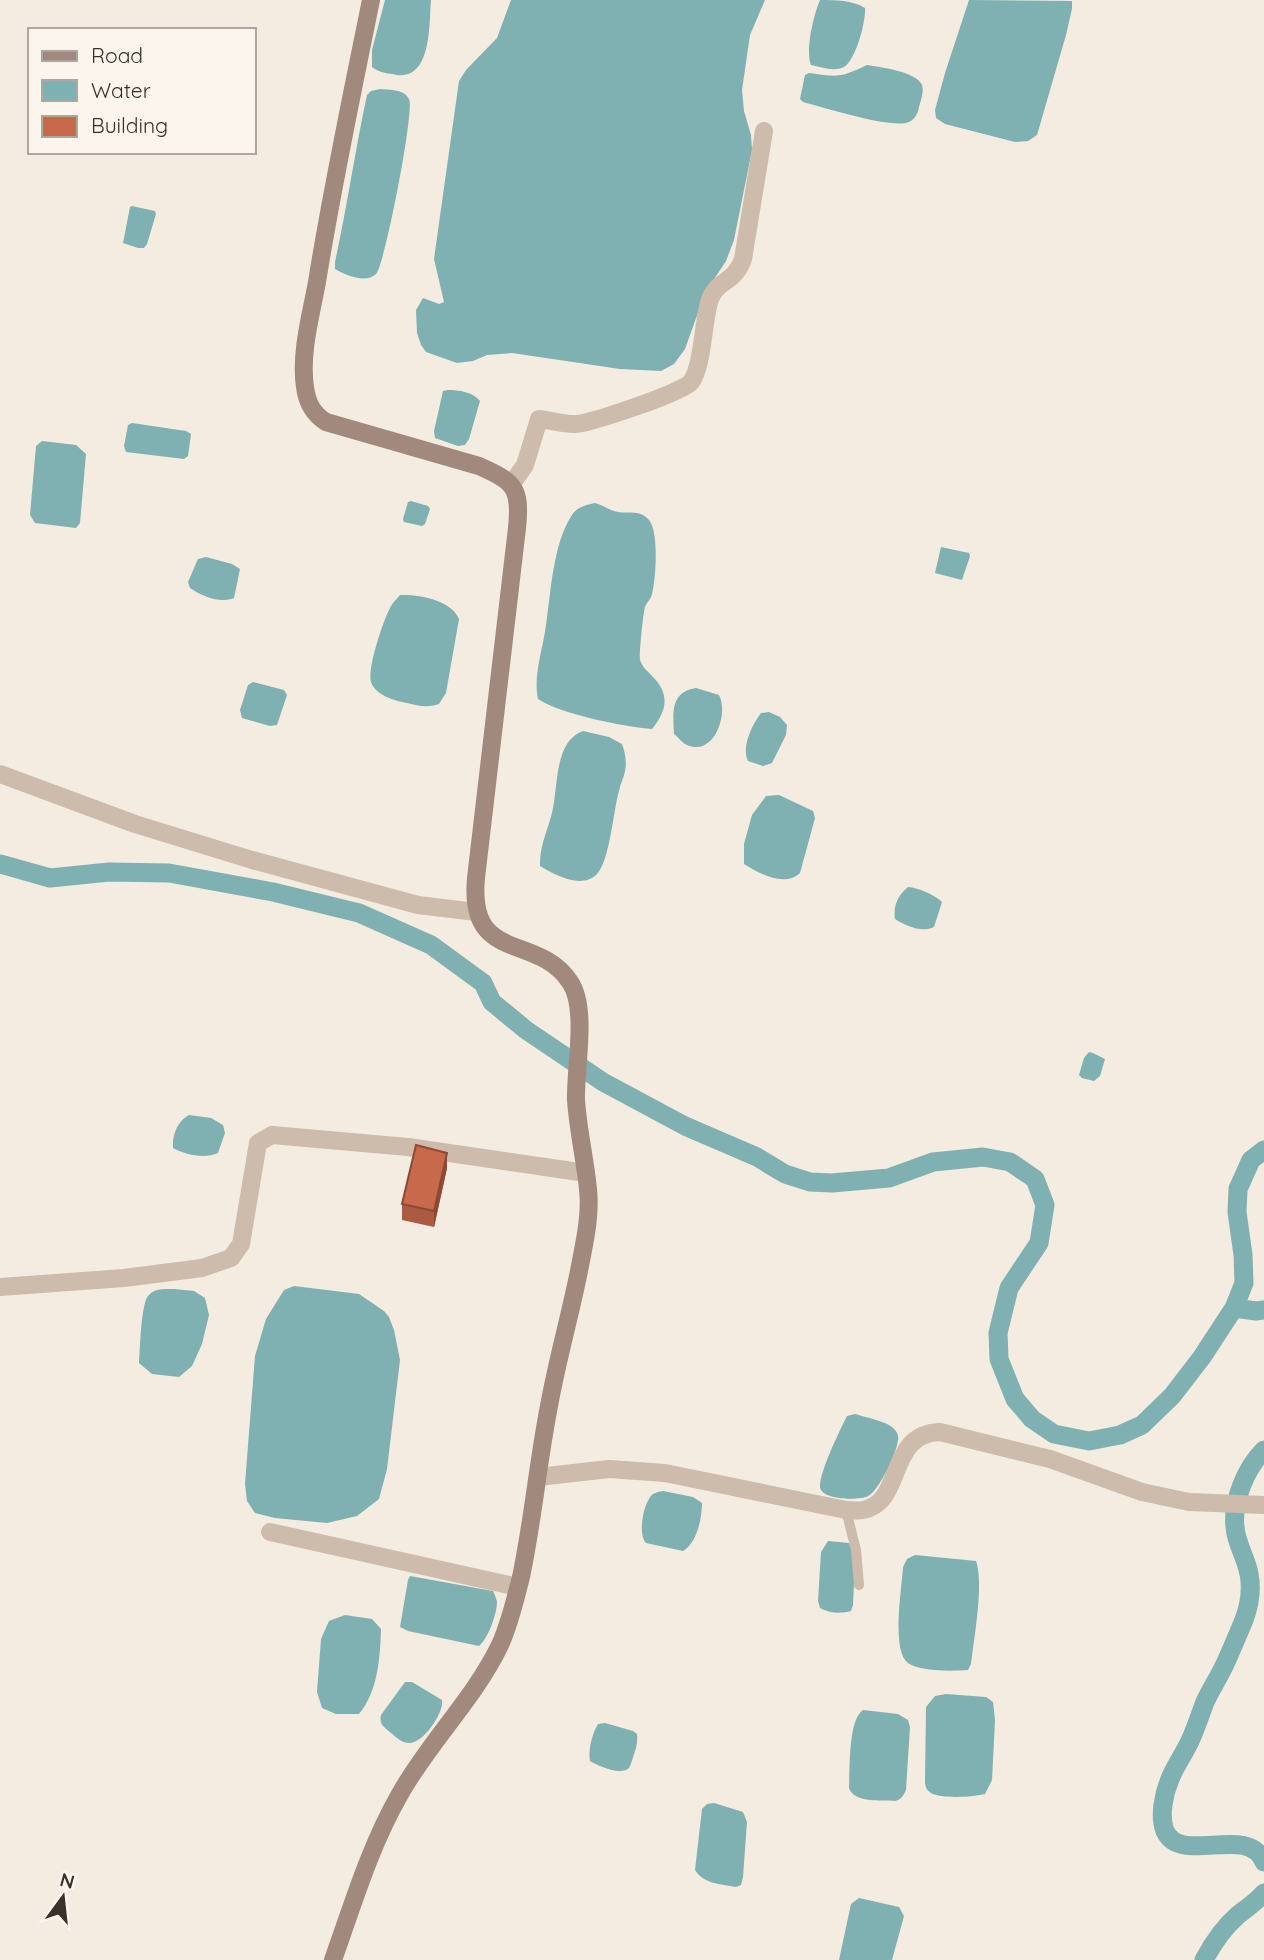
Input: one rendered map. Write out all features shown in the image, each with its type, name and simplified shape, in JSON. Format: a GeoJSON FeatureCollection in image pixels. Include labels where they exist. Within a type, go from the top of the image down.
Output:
{"type":"FeatureCollection","features":[{"type":"Feature","properties":{"kind":"street"},"geometry":{"type":"LineString","coordinates":[[333,1960],[389,1814],[408,1779],[478,1682],[499,1648],[513,1609],[532,1521],[549,1403],[573,1303],[589,1203],[576,1088],[579,1006],[576,993],[562,972],[541,958],[492,935],[476,912],[474,894],[519,513],[518,497],[511,485],[501,477],[479,466],[326,422],[314,413],[306,398],[304,374],[322,247],[371,0]]}},
{"type":"Feature","properties":{"kind":"street"},"geometry":{"type":"LineString","coordinates":[[511,485],[525,465],[539,419],[576,424],[645,404],[690,384],[696,372],[711,297],[719,286],[736,273],[743,259],[764,131]]}},
{"type":"Feature","properties":{"kind":"street"},"geometry":{"type":"LineString","coordinates":[[0,774],[135,824],[252,860],[418,905],[476,912]]}},
{"type":"Feature","properties":{"kind":"street"},"geometry":{"type":"LineString","coordinates":[[0,1287],[124,1278],[202,1268],[231,1258],[241,1244],[258,1143],[272,1135],[408,1147],[586,1173]]}},
{"type":"Feature","properties":{"kind":"street"},"geometry":{"type":"LineString","coordinates":[[538,1478],[609,1469],[665,1473],[862,1511],[877,1505],[886,1494],[903,1455],[915,1439],[926,1433],[940,1432],[1050,1459],[1142,1492],[1189,1502],[1264,1505]]}},
{"type":"Feature","properties":{"kind":"street"},"geometry":{"type":"LineString","coordinates":[[270,1532],[518,1587]]}},
{"type":"Feature","properties":{"kind":"lane"},"geometry":{"type":"LineString","coordinates":[[846,1510],[856,1550],[859,1585]]}},
{"type":"Feature","properties":{"kind":"water"},"geometry":{"type":"Polygon","coordinates":[[[385,0],[431,0],[429,35],[423,59],[417,68],[408,74],[397,75],[372,67],[372,50],[385,0]]]}},
{"type":"Feature","properties":{"kind":"water"},"geometry":{"type":"Polygon","coordinates":[[[511,0],[765,0],[750,35],[742,90],[752,150],[734,240],[726,261],[705,293],[685,349],[674,364],[661,371],[620,369],[512,353],[487,355],[473,361],[457,363],[426,352],[421,345],[417,333],[416,310],[423,298],[439,304],[444,302],[434,259],[459,81],[497,38],[511,0]]]}},
{"type":"Feature","properties":{"kind":"water"},"geometry":{"type":"Polygon","coordinates":[[[820,0],[838,0],[865,8],[856,49],[844,67],[828,69],[811,65],[810,42],[820,0]]]}},
{"type":"Feature","properties":{"kind":"water"},"geometry":{"type":"Polygon","coordinates":[[[969,0],[1072,1],[1066,35],[1037,135],[1028,141],[1015,142],[945,124],[936,118],[935,110],[945,73],[969,0]]]}},
{"type":"Feature","properties":{"kind":"water"},"geometry":{"type":"Polygon","coordinates":[[[867,65],[898,71],[919,80],[922,93],[918,112],[913,119],[906,123],[885,122],[803,102],[800,99],[805,75],[839,75],[867,65]]]}},
{"type":"Feature","properties":{"kind":"water"},"geometry":{"type":"Polygon","coordinates":[[[380,89],[404,93],[407,96],[410,109],[408,129],[380,264],[372,277],[361,278],[335,269],[335,262],[367,95],[380,89]]]}},
{"type":"Feature","properties":{"kind":"water"},"geometry":{"type":"Polygon","coordinates":[[[132,206],[155,211],[156,214],[144,248],[123,243],[132,206]]]}},
{"type":"Feature","properties":{"kind":"water"},"geometry":{"type":"Polygon","coordinates":[[[443,391],[470,394],[480,401],[465,445],[458,446],[435,438],[434,431],[443,391]]]}},
{"type":"Feature","properties":{"kind":"water"},"geometry":{"type":"Polygon","coordinates":[[[132,423],[186,431],[191,434],[188,456],[184,459],[126,452],[124,446],[128,425],[132,423]]]}},
{"type":"Feature","properties":{"kind":"water"},"geometry":{"type":"Polygon","coordinates":[[[42,441],[76,445],[86,454],[80,523],[76,528],[35,523],[30,515],[36,446],[42,441]]]}},
{"type":"Feature","properties":{"kind":"water"},"geometry":{"type":"Polygon","coordinates":[[[408,502],[430,509],[422,526],[404,522],[408,502]]]}},
{"type":"Feature","properties":{"kind":"water"},"geometry":{"type":"Polygon","coordinates":[[[595,503],[614,511],[641,514],[652,526],[656,556],[655,577],[644,611],[640,660],[662,690],[664,703],[661,716],[652,729],[577,715],[538,699],[538,671],[561,539],[574,512],[595,503]]]}},
{"type":"Feature","properties":{"kind":"water"},"geometry":{"type":"Polygon","coordinates":[[[941,547],[969,553],[962,580],[935,573],[941,547]]]}},
{"type":"Feature","properties":{"kind":"water"},"geometry":{"type":"Polygon","coordinates":[[[206,557],[240,569],[234,598],[217,600],[190,588],[188,582],[198,559],[206,557]]]}},
{"type":"Feature","properties":{"kind":"water"},"geometry":{"type":"Polygon","coordinates":[[[400,595],[425,597],[442,603],[455,612],[459,619],[446,693],[439,704],[423,706],[397,701],[381,694],[371,682],[373,656],[380,634],[391,606],[400,595]]]}},
{"type":"Feature","properties":{"kind":"water"},"geometry":{"type":"Polygon","coordinates":[[[253,682],[284,690],[287,695],[277,725],[270,726],[242,718],[240,710],[248,685],[253,682]]]}},
{"type":"Feature","properties":{"kind":"water"},"geometry":{"type":"Polygon","coordinates":[[[696,688],[719,695],[722,703],[717,732],[705,745],[697,747],[685,744],[674,734],[673,719],[677,699],[681,694],[696,688]]]}},
{"type":"Feature","properties":{"kind":"water"},"geometry":{"type":"Polygon","coordinates":[[[769,712],[780,717],[787,725],[786,735],[772,763],[763,766],[748,761],[746,749],[748,736],[761,713],[769,712]]]}},
{"type":"Feature","properties":{"kind":"water"},"geometry":{"type":"Polygon","coordinates":[[[583,731],[609,737],[622,744],[626,764],[605,859],[596,875],[590,879],[576,881],[540,866],[540,857],[553,808],[563,751],[576,734],[583,731]]]}},
{"type":"Feature","properties":{"kind":"water"},"geometry":{"type":"Polygon","coordinates":[[[779,795],[813,811],[815,818],[800,873],[787,879],[772,877],[744,864],[744,844],[752,815],[766,796],[779,795]]]}},
{"type":"Feature","properties":{"kind":"water"},"geometry":{"type":"Polygon","coordinates":[[[908,887],[926,892],[942,902],[934,927],[919,929],[895,919],[897,901],[908,887]]]}},
{"type":"Feature","properties":{"kind":"water"},"geometry":{"type":"Polygon","coordinates":[[[1089,1052],[1105,1059],[1100,1076],[1094,1081],[1079,1075],[1084,1058],[1089,1052]]]}},
{"type":"Feature","properties":{"kind":"water"},"geometry":{"type":"Polygon","coordinates":[[[189,1115],[211,1118],[223,1125],[225,1133],[218,1153],[196,1155],[173,1148],[176,1129],[189,1115]]]}},
{"type":"Feature","properties":{"kind":"water"},"geometry":{"type":"Polygon","coordinates":[[[294,1286],[359,1294],[384,1311],[394,1330],[400,1360],[387,1469],[379,1499],[357,1516],[327,1523],[275,1518],[255,1513],[247,1501],[245,1484],[255,1356],[266,1319],[284,1290],[294,1286]]]}},
{"type":"Feature","properties":{"kind":"water"},"geometry":{"type":"Polygon","coordinates":[[[160,1289],[194,1291],[205,1298],[209,1315],[202,1344],[192,1366],[179,1377],[152,1374],[139,1363],[142,1318],[148,1296],[160,1289]]]}},
{"type":"Feature","properties":{"kind":"water"},"geometry":{"type":"Polygon","coordinates":[[[855,1414],[892,1427],[898,1436],[897,1446],[887,1471],[872,1493],[857,1499],[833,1497],[820,1487],[823,1472],[847,1416],[855,1414]]]}},
{"type":"Feature","properties":{"kind":"water"},"geometry":{"type":"Polygon","coordinates":[[[663,1491],[693,1497],[702,1503],[700,1523],[695,1536],[683,1551],[646,1543],[642,1534],[647,1503],[653,1494],[663,1491]]]}},
{"type":"Feature","properties":{"kind":"water"},"geometry":{"type":"Polygon","coordinates":[[[828,1541],[849,1543],[855,1558],[851,1611],[835,1612],[820,1608],[818,1601],[821,1552],[828,1541]]]}},
{"type":"Feature","properties":{"kind":"water"},"geometry":{"type":"Polygon","coordinates":[[[915,1555],[976,1561],[979,1597],[968,1670],[920,1668],[908,1663],[903,1656],[899,1633],[903,1567],[907,1559],[915,1555]]]}},
{"type":"Feature","properties":{"kind":"water"},"geometry":{"type":"Polygon","coordinates":[[[410,1576],[493,1591],[497,1602],[495,1613],[482,1643],[479,1646],[400,1627],[410,1576]]]}},
{"type":"Feature","properties":{"kind":"water"},"geometry":{"type":"Polygon","coordinates":[[[345,1615],[372,1619],[381,1629],[379,1663],[374,1685],[359,1714],[336,1714],[322,1708],[317,1692],[321,1639],[329,1621],[345,1615]]]}},
{"type":"Feature","properties":{"kind":"water"},"geometry":{"type":"Polygon","coordinates":[[[405,1682],[412,1682],[442,1700],[440,1712],[432,1726],[421,1738],[410,1743],[404,1742],[381,1724],[381,1715],[405,1682]]]}},
{"type":"Feature","properties":{"kind":"water"},"geometry":{"type":"Polygon","coordinates":[[[946,1694],[986,1697],[993,1702],[995,1720],[992,1780],[985,1794],[966,1797],[942,1796],[931,1793],[926,1788],[926,1707],[935,1696],[946,1694]]]}},
{"type":"Feature","properties":{"kind":"water"},"geometry":{"type":"Polygon","coordinates":[[[863,1710],[898,1714],[908,1720],[910,1727],[906,1790],[902,1797],[895,1801],[862,1798],[852,1793],[849,1788],[852,1734],[858,1715],[863,1710]]]}},
{"type":"Feature","properties":{"kind":"water"},"geometry":{"type":"Polygon","coordinates":[[[605,1723],[637,1734],[635,1751],[629,1767],[625,1770],[610,1769],[590,1761],[594,1732],[598,1724],[605,1723]]]}},
{"type":"Feature","properties":{"kind":"water"},"geometry":{"type":"Polygon","coordinates":[[[714,1803],[743,1812],[747,1822],[743,1877],[741,1885],[736,1887],[708,1881],[695,1870],[702,1809],[707,1804],[714,1803]]]}},
{"type":"Feature","properties":{"kind":"water"},"geometry":{"type":"Polygon","coordinates":[[[859,1898],[899,1907],[904,1916],[892,1960],[839,1960],[851,1904],[859,1898]]]}},
{"type":"Feature","properties":{"kind":"building"},"geometry":{"type":"Polygon","coordinates":[[[416,1145],[447,1153],[434,1211],[402,1204],[416,1145]]]}},
{"type":"Feature","properties":{"kind":"waterway"},"geometry":{"type":"LineString","coordinates":[[0,864],[50,878],[109,872],[169,873],[273,892],[359,913],[431,945],[483,983],[492,1002],[526,1030],[603,1082],[685,1126],[757,1157],[785,1174],[810,1182],[832,1183],[889,1178],[933,1162],[983,1157],[1010,1162],[1035,1179],[1045,1205],[1039,1243],[1009,1288],[998,1333],[999,1359],[1015,1399],[1032,1419],[1054,1434],[1089,1441],[1120,1435],[1142,1425],[1172,1396],[1202,1357],[1234,1308],[1244,1283],[1237,1212],[1238,1189],[1251,1160],[1264,1150]]}},
{"type":"Feature","properties":{"kind":"waterway"},"geometry":{"type":"LineString","coordinates":[[1234,1308],[1264,1310]]}},
{"type":"Feature","properties":{"kind":"waterway"},"geometry":{"type":"LineString","coordinates":[[1264,1450],[1246,1475],[1238,1496],[1235,1517],[1238,1541],[1250,1577],[1250,1599],[1225,1664],[1205,1702],[1190,1741],[1174,1769],[1162,1812],[1165,1831],[1173,1841],[1199,1846],[1244,1846],[1256,1851],[1264,1862]]}},
{"type":"Feature","properties":{"kind":"waterway"},"geometry":{"type":"LineString","coordinates":[[1204,1960],[1228,1925],[1264,1893]]}}]}
